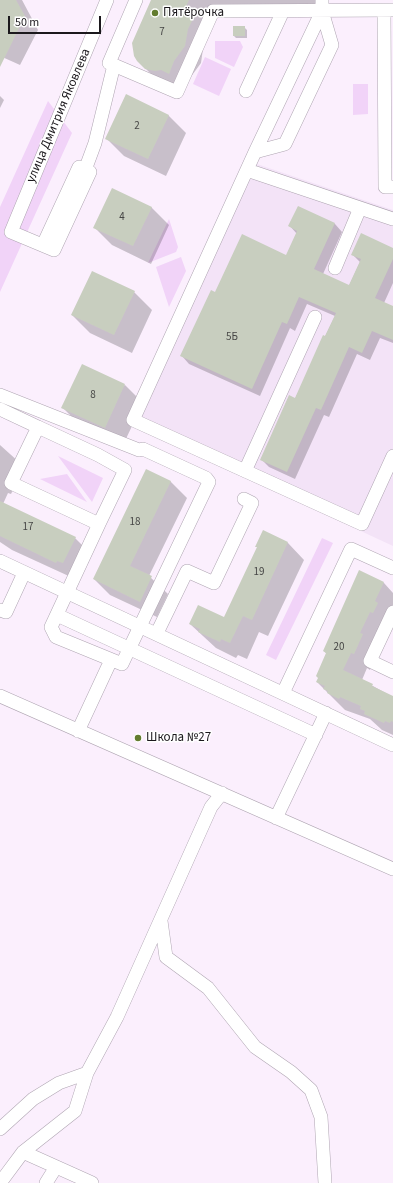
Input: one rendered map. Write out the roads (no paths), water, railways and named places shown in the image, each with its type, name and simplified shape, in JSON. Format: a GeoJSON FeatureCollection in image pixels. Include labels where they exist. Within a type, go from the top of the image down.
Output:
{"type":"FeatureCollection","features":[{"type":"Feature","properties":{"kind":"street","name":"улица Дмитрия Яковлева"},"geometry":{"type":"LineString","coordinates":[[107,0],[11,232],[54,250],[90,172],[85,170],[96,142],[114,65]]}},
{"type":"Feature","properties":{"kind":"street"},"geometry":{"type":"LineString","coordinates":[[136,0],[109,62],[177,92],[213,11],[283,11],[322,5],[388,11],[385,187],[393,187]]}},
{"type":"Feature","properties":{"kind":"street"},"geometry":{"type":"LineString","coordinates":[[255,152],[285,144],[332,46],[322,5]]}},
{"type":"Feature","properties":{"kind":"street"},"geometry":{"type":"LineString","coordinates":[[322,5],[133,420],[362,524],[393,456]]}},
{"type":"Feature","properties":{"kind":"street"},"geometry":{"type":"LineString","coordinates":[[246,91],[283,11]]}},
{"type":"Feature","properties":{"kind":"street"},"geometry":{"type":"LineString","coordinates":[[247,170],[393,219]]}},
{"type":"Feature","properties":{"kind":"street"},"geometry":{"type":"LineString","coordinates":[[335,268],[360,208]]}},
{"type":"Feature","properties":{"kind":"street"},"geometry":{"type":"LineString","coordinates":[[245,471],[315,317]]}},
{"type":"Feature","properties":{"kind":"street"},"geometry":{"type":"LineString","coordinates":[[0,395],[139,450],[143,449],[206,478],[209,482],[122,664],[56,637],[51,627],[125,470],[98,455],[0,409]]}},
{"type":"Feature","properties":{"kind":"street"},"geometry":{"type":"LineString","coordinates":[[38,427],[11,483],[99,524]]}},
{"type":"Feature","properties":{"kind":"street"},"geometry":{"type":"LineString","coordinates":[[157,634],[187,570],[214,583],[252,503],[244,499]]}},
{"type":"Feature","properties":{"kind":"street"},"geometry":{"type":"LineString","coordinates":[[283,693],[351,548],[393,568]]}},
{"type":"Feature","properties":{"kind":"street"},"geometry":{"type":"LineString","coordinates":[[0,561],[393,745]]}},
{"type":"Feature","properties":{"kind":"street"},"geometry":{"type":"LineString","coordinates":[[0,610],[6,612],[24,572]]}},
{"type":"Feature","properties":{"kind":"street"},"geometry":{"type":"LineString","coordinates":[[393,612],[370,661],[393,672]]}},
{"type":"Feature","properties":{"kind":"street"},"geometry":{"type":"LineString","coordinates":[[57,615],[316,735]]}},
{"type":"Feature","properties":{"kind":"street"},"geometry":{"type":"LineString","coordinates":[[78,731],[111,660]]}},
{"type":"Feature","properties":{"kind":"street"},"geometry":{"type":"LineString","coordinates":[[0,696],[393,869]]}},
{"type":"Feature","properties":{"kind":"street"},"geometry":{"type":"LineString","coordinates":[[276,818],[326,714]]}},
{"type":"Feature","properties":{"kind":"street"},"geometry":{"type":"LineString","coordinates":[[0,1183],[23,1152],[75,1111],[87,1073],[117,1017],[211,807],[222,793]]}},
{"type":"Feature","properties":{"kind":"street"},"geometry":{"type":"LineString","coordinates":[[161,921],[166,957],[208,988],[256,1047],[291,1072],[311,1090],[321,1117],[325,1183]]}},
{"type":"Feature","properties":{"kind":"street"},"geometry":{"type":"LineString","coordinates":[[0,1129],[32,1099],[60,1083],[87,1073]]}},
{"type":"Feature","properties":{"kind":"street"},"geometry":{"type":"LineString","coordinates":[[23,1152],[92,1183]]}},
{"type":"Feature","properties":{"kind":"street"},"geometry":{"type":"LineString","coordinates":[[46,1183],[56,1167]]}},
{"type":"Feature","properties":{"kind":"place","name":"Пятёрочка"},"geometry":{"type":"Point","coordinates":[155,13]}},
{"type":"Feature","properties":{"kind":"place","name":"Школа №27"},"geometry":{"type":"Point","coordinates":[138,738]}}]}
